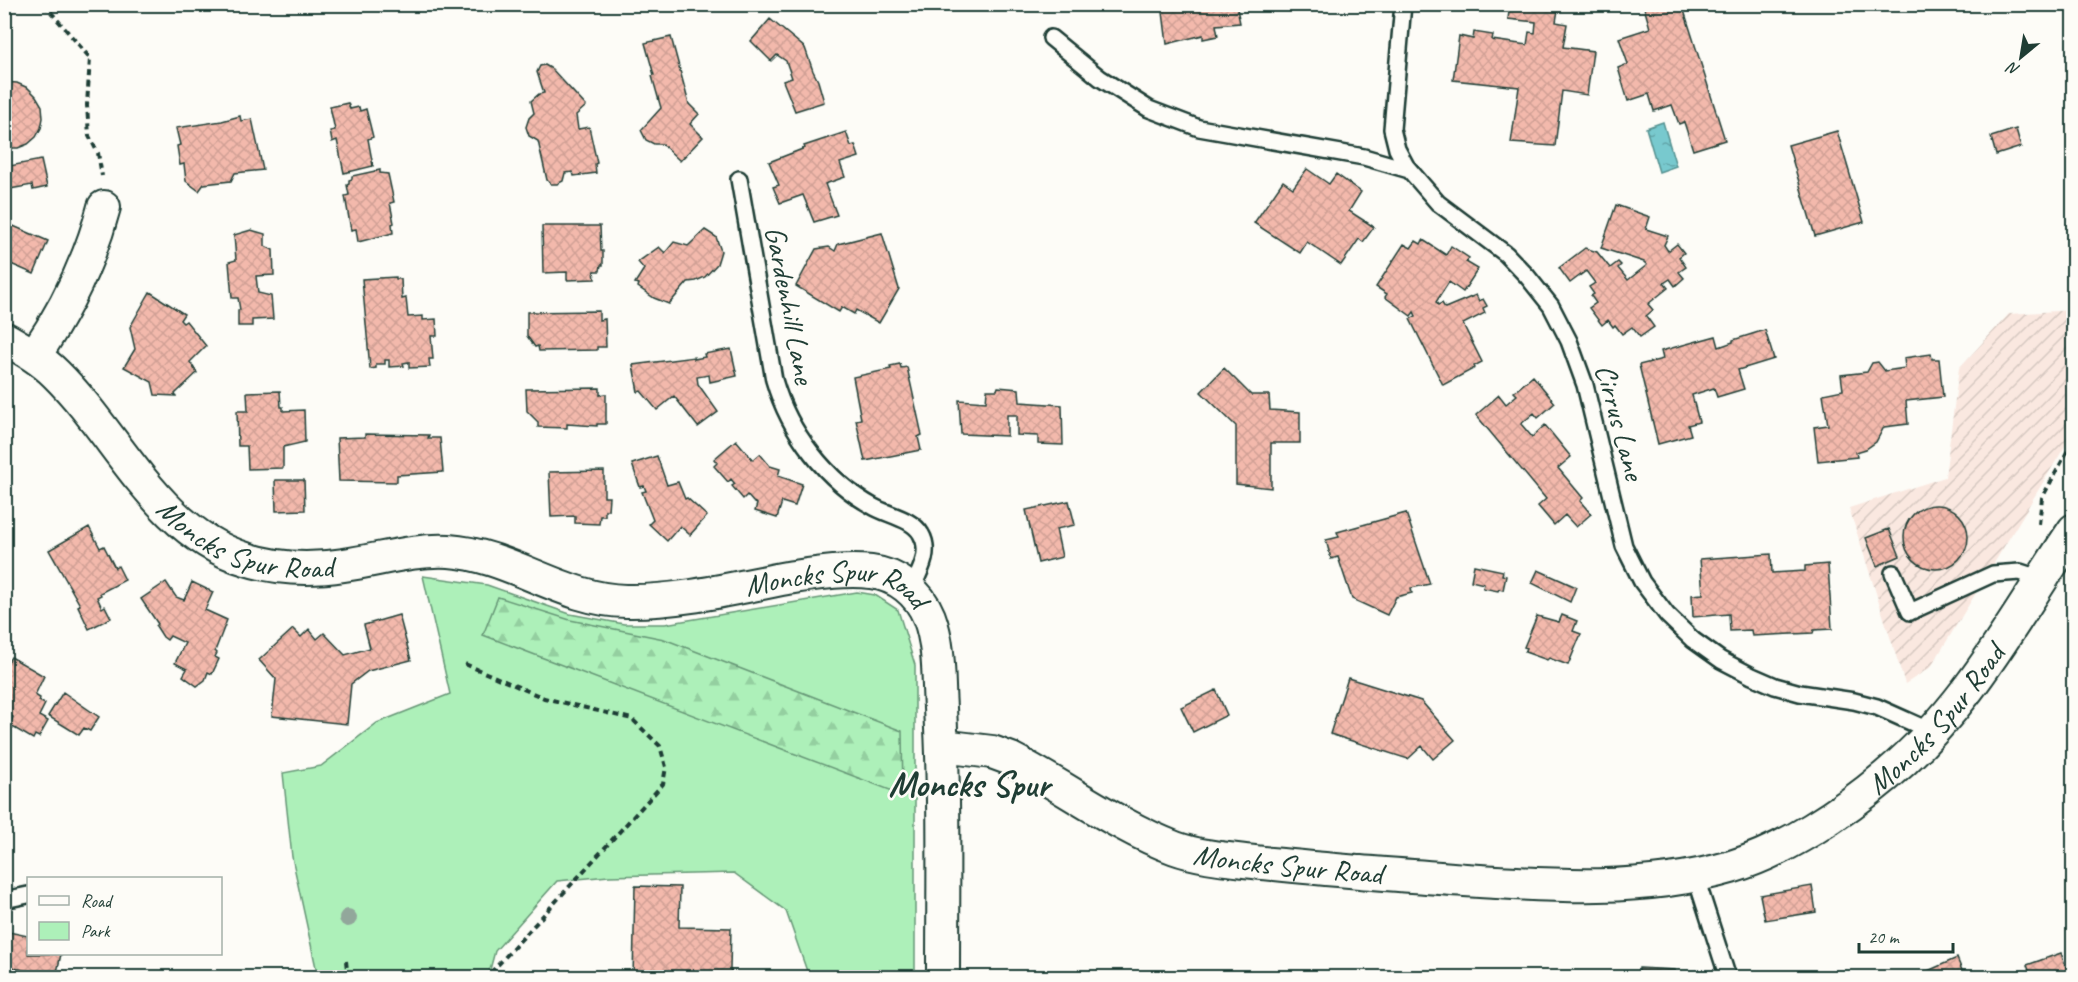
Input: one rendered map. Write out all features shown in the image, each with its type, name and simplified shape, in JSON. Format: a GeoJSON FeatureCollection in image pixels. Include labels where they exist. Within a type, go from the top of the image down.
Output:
{"type":"FeatureCollection","features":[{"type":"Feature","properties":{"kind":"street"},"geometry":{"type":"LineString","coordinates":[[35,355],[58,320],[76,285],[98,231],[104,207]]}},
{"type":"Feature","properties":{"kind":"street","name":"Moncks Spur Road"},"geometry":{"type":"LineString","coordinates":[[4,338],[35,355],[70,390],[170,513],[205,541],[249,561],[277,566],[341,566],[423,552],[451,551],[504,564],[583,594],[621,601],[646,601],[692,595],[824,572],[873,572],[888,576],[911,590],[921,602],[929,618],[937,646],[942,746],[992,752],[1011,759],[1145,835],[1177,849],[1206,856],[1290,866],[1541,885],[1647,882],[1695,875],[1732,866],[1763,855],[1845,807],[1886,776],[1933,732],[1964,696],[1986,665],[2073,530]]}},
{"type":"Feature","properties":{"kind":"street"},"geometry":{"type":"LineString","coordinates":[[942,746],[943,978]]}},
{"type":"Feature","properties":{"kind":"lane","name":"Cirrus Lane"},"geometry":{"type":"LineString","coordinates":[[1403,4],[1392,129],[1397,149],[1409,170],[1438,202],[1506,255],[1527,276],[1551,306],[1569,341],[1586,385],[1624,546],[1642,582],[1667,615],[1693,640],[1759,679],[1800,693],[1854,701],[1876,707],[1933,732]]}},
{"type":"Feature","properties":{"kind":"lane"},"geometry":{"type":"LineString","coordinates":[[1051,38],[1100,78],[1149,109],[1189,124],[1210,130],[1364,157],[1409,170]]}},
{"type":"Feature","properties":{"kind":"lane","name":"Gardenhill Lane"},"geometry":{"type":"LineString","coordinates":[[739,179],[772,369],[779,397],[787,415],[806,445],[826,470],[865,501],[913,524],[921,534],[925,546],[925,560],[911,590]]}},
{"type":"Feature","properties":{"kind":"lane"},"geometry":{"type":"LineString","coordinates":[[1893,573],[1910,612],[1993,574],[2020,572],[2042,579]]}},
{"type":"Feature","properties":{"kind":"lane"},"geometry":{"type":"LineString","coordinates":[[1695,875],[1728,978]]}},
{"type":"Feature","properties":{"kind":"lane"},"geometry":{"type":"LineString","coordinates":[[4,900],[27,895]]}},
{"type":"Feature","properties":{"kind":"path"},"geometry":{"type":"LineString","coordinates":[[44,4],[90,58],[87,105],[89,136],[98,153],[103,180],[104,207]]}},
{"type":"Feature","properties":{"kind":"path"},"geometry":{"type":"LineString","coordinates":[[2038,533],[2042,498],[2073,439]]}},
{"type":"Feature","properties":{"kind":"path"},"geometry":{"type":"LineString","coordinates":[[465,664],[544,698],[632,719],[660,746],[666,767],[663,784],[486,978]]}},
{"type":"Feature","properties":{"kind":"path"},"geometry":{"type":"LineString","coordinates":[[346,961],[348,978]]}},
{"type":"Feature","properties":{"kind":"shaded area"},"geometry":{"type":"Polygon","coordinates":[[[2073,310],[2073,433],[1931,667],[1905,684],[1849,508],[1945,477],[1959,368],[2009,314],[2073,310]]]}},
{"type":"Feature","properties":{"kind":"green space"},"geometry":{"type":"Polygon","coordinates":[[[423,576],[487,585],[570,614],[624,624],[665,624],[857,592],[875,595],[898,610],[915,665],[915,977],[809,977],[786,911],[734,873],[609,876],[557,881],[495,951],[488,977],[318,977],[292,857],[283,773],[321,766],[377,723],[450,694],[423,576]]]}},
{"type":"Feature","properties":{"kind":"green space"},"geometry":{"type":"Polygon","coordinates":[[[498,597],[570,620],[664,639],[902,731],[903,795],[483,635],[498,597]]]}},
{"type":"Feature","properties":{"kind":"water"},"geometry":{"type":"Polygon","coordinates":[[[1663,122],[1676,166],[1659,172],[1646,128],[1663,122]]]}},
{"type":"Feature","properties":{"kind":"building"},"geometry":{"type":"Polygon","coordinates":[[[1162,4],[1236,4],[1240,23],[1216,25],[1218,36],[1203,39],[1203,35],[1167,44],[1162,4]]]}},
{"type":"Feature","properties":{"kind":"building"},"geometry":{"type":"Polygon","coordinates":[[[1510,4],[1559,4],[1556,22],[1567,24],[1563,47],[1593,51],[1587,95],[1562,91],[1555,146],[1511,143],[1519,87],[1453,80],[1459,36],[1473,39],[1474,32],[1493,35],[1492,40],[1527,45],[1529,32],[1535,33],[1536,22],[1508,19],[1510,4]]]}},
{"type":"Feature","properties":{"kind":"building"},"geometry":{"type":"Polygon","coordinates":[[[1643,4],[1682,4],[1725,140],[1693,150],[1684,122],[1679,124],[1672,105],[1654,111],[1649,94],[1628,101],[1618,68],[1628,64],[1619,38],[1650,28],[1643,4]]]}},
{"type":"Feature","properties":{"kind":"building"},"geometry":{"type":"Polygon","coordinates":[[[770,19],[805,48],[824,102],[795,111],[783,81],[792,78],[786,61],[777,55],[771,61],[751,41],[770,19]]]}},
{"type":"Feature","properties":{"kind":"building"},"geometry":{"type":"Polygon","coordinates":[[[671,37],[689,104],[699,114],[690,124],[703,137],[680,161],[662,144],[654,144],[646,140],[641,130],[661,108],[645,43],[671,37]]]}},
{"type":"Feature","properties":{"kind":"building"},"geometry":{"type":"Polygon","coordinates":[[[545,65],[552,69],[586,106],[576,115],[578,129],[589,127],[597,163],[595,164],[596,173],[574,176],[573,172],[565,173],[563,181],[557,184],[551,184],[547,180],[538,141],[529,136],[526,127],[529,118],[534,113],[531,101],[544,93],[537,72],[540,66],[545,65]]]}},
{"type":"Feature","properties":{"kind":"building"},"geometry":{"type":"Polygon","coordinates":[[[4,82],[17,83],[28,88],[42,106],[43,118],[36,137],[28,144],[18,148],[4,148],[4,82]]]}},
{"type":"Feature","properties":{"kind":"building"},"geometry":{"type":"Polygon","coordinates":[[[348,103],[350,109],[359,107],[360,111],[366,109],[373,137],[368,139],[373,166],[344,173],[337,140],[332,142],[330,131],[335,130],[330,107],[348,103]]]}},
{"type":"Feature","properties":{"kind":"building"},"geometry":{"type":"Polygon","coordinates":[[[240,116],[241,121],[252,119],[263,170],[235,173],[231,181],[204,184],[199,191],[186,181],[184,164],[180,165],[177,146],[180,145],[176,128],[240,116]]]}},
{"type":"Feature","properties":{"kind":"building"},"geometry":{"type":"Polygon","coordinates":[[[2016,129],[2021,147],[1996,155],[1991,137],[2016,129]]]}},
{"type":"Feature","properties":{"kind":"building"},"geometry":{"type":"Polygon","coordinates":[[[1837,131],[1864,222],[1815,236],[1788,145],[1837,131]]]}},
{"type":"Feature","properties":{"kind":"building"},"geometry":{"type":"Polygon","coordinates":[[[846,132],[851,146],[855,145],[859,157],[840,163],[845,177],[825,184],[837,215],[814,222],[803,195],[780,203],[773,187],[779,185],[769,162],[805,148],[804,146],[846,132]]]}},
{"type":"Feature","properties":{"kind":"building"},"geometry":{"type":"Polygon","coordinates":[[[41,160],[47,187],[33,190],[32,185],[4,190],[4,167],[41,160]]]}},
{"type":"Feature","properties":{"kind":"building"},"geometry":{"type":"Polygon","coordinates":[[[1307,169],[1329,184],[1336,174],[1361,192],[1349,211],[1374,227],[1363,242],[1359,239],[1341,265],[1307,242],[1300,253],[1254,223],[1283,181],[1293,188],[1307,169]]]}},
{"type":"Feature","properties":{"kind":"building"},"geometry":{"type":"Polygon","coordinates":[[[380,170],[380,173],[388,174],[394,202],[390,203],[394,223],[392,224],[393,233],[358,242],[356,229],[351,230],[345,196],[349,195],[347,185],[352,176],[380,170]]]}},
{"type":"Feature","properties":{"kind":"building"},"geometry":{"type":"Polygon","coordinates":[[[1616,205],[1650,217],[1646,229],[1668,236],[1664,245],[1668,251],[1677,244],[1684,253],[1679,257],[1686,267],[1679,272],[1684,278],[1675,286],[1670,279],[1664,283],[1668,288],[1648,304],[1653,310],[1646,316],[1654,327],[1640,337],[1632,327],[1622,334],[1608,320],[1602,325],[1589,308],[1596,303],[1589,287],[1595,283],[1586,271],[1570,283],[1559,268],[1585,248],[1597,252],[1610,268],[1618,262],[1621,265],[1618,268],[1628,280],[1647,265],[1601,248],[1616,205]]]}},
{"type":"Feature","properties":{"kind":"building"},"geometry":{"type":"Polygon","coordinates":[[[4,222],[48,241],[34,274],[4,261],[4,222]]]}},
{"type":"Feature","properties":{"kind":"building"},"geometry":{"type":"Polygon","coordinates":[[[542,226],[600,226],[603,265],[600,271],[594,271],[595,279],[567,280],[567,272],[543,273],[542,226]]]}},
{"type":"Feature","properties":{"kind":"building"},"geometry":{"type":"Polygon","coordinates":[[[251,230],[265,234],[265,246],[273,250],[274,275],[256,276],[258,293],[271,296],[273,319],[252,320],[252,326],[238,326],[238,310],[240,310],[238,298],[232,298],[229,262],[236,260],[234,235],[251,230]]]}},
{"type":"Feature","properties":{"kind":"building"},"geometry":{"type":"Polygon","coordinates":[[[705,230],[716,237],[721,251],[717,264],[705,277],[688,282],[669,304],[654,298],[638,287],[639,284],[635,283],[644,269],[638,262],[659,247],[665,253],[674,242],[688,246],[705,230]]]}},
{"type":"Feature","properties":{"kind":"building"},"geometry":{"type":"Polygon","coordinates":[[[882,233],[899,289],[879,323],[856,310],[854,314],[842,307],[839,312],[796,286],[816,249],[829,247],[835,251],[838,244],[882,233]]]}},
{"type":"Feature","properties":{"kind":"building"},"geometry":{"type":"Polygon","coordinates":[[[1423,240],[1446,255],[1451,246],[1469,258],[1466,262],[1478,269],[1463,292],[1449,282],[1436,302],[1438,305],[1442,303],[1445,308],[1476,295],[1479,301],[1483,299],[1487,306],[1483,308],[1485,313],[1463,324],[1482,362],[1443,385],[1410,319],[1416,316],[1414,312],[1411,316],[1385,297],[1387,294],[1376,287],[1404,244],[1411,248],[1416,241],[1421,244],[1423,240]]]}},
{"type":"Feature","properties":{"kind":"building"},"geometry":{"type":"Polygon","coordinates":[[[396,277],[396,279],[401,279],[402,299],[406,298],[408,317],[423,316],[423,320],[436,319],[437,336],[431,336],[433,359],[429,359],[430,367],[409,368],[409,362],[403,363],[404,366],[389,367],[389,360],[385,360],[385,364],[376,364],[376,368],[370,369],[362,279],[396,277]]]}},
{"type":"Feature","properties":{"kind":"building"},"geometry":{"type":"Polygon","coordinates":[[[150,292],[184,314],[180,320],[183,323],[186,321],[206,346],[190,362],[197,373],[175,394],[176,396],[155,395],[152,382],[124,367],[135,349],[130,327],[150,292]]]}},
{"type":"Feature","properties":{"kind":"building"},"geometry":{"type":"Polygon","coordinates":[[[599,311],[599,320],[605,319],[606,347],[597,347],[597,350],[539,351],[538,346],[535,347],[527,336],[527,312],[599,311]]]}},
{"type":"Feature","properties":{"kind":"building"},"geometry":{"type":"Polygon","coordinates":[[[1765,330],[1774,359],[1738,370],[1744,389],[1717,397],[1714,388],[1692,395],[1699,422],[1688,425],[1691,435],[1658,444],[1639,365],[1663,359],[1661,351],[1716,336],[1719,347],[1765,330]]]}},
{"type":"Feature","properties":{"kind":"building"},"geometry":{"type":"Polygon","coordinates":[[[731,349],[737,376],[710,382],[709,375],[697,377],[698,384],[718,412],[698,427],[674,396],[657,410],[641,391],[638,392],[633,365],[694,357],[694,359],[705,357],[704,354],[731,349]]]}},
{"type":"Feature","properties":{"kind":"building"},"geometry":{"type":"Polygon","coordinates":[[[1931,354],[1932,359],[1939,359],[1943,397],[1906,401],[1908,424],[1884,427],[1876,442],[1856,452],[1857,457],[1818,461],[1814,427],[1828,425],[1823,394],[1843,390],[1841,375],[1867,372],[1872,363],[1878,362],[1885,371],[1905,368],[1904,358],[1931,354]]]}},
{"type":"Feature","properties":{"kind":"building"},"geometry":{"type":"Polygon","coordinates":[[[900,364],[901,368],[907,367],[922,435],[918,437],[921,450],[865,461],[856,420],[861,419],[853,377],[891,369],[890,366],[900,364]]]}},
{"type":"Feature","properties":{"kind":"building"},"geometry":{"type":"Polygon","coordinates":[[[1224,368],[1251,395],[1269,395],[1270,410],[1300,412],[1300,443],[1271,443],[1271,488],[1236,484],[1236,426],[1201,392],[1224,368]]]}},
{"type":"Feature","properties":{"kind":"building"},"geometry":{"type":"Polygon","coordinates":[[[1533,376],[1555,403],[1538,418],[1534,413],[1521,424],[1532,437],[1545,425],[1571,457],[1558,468],[1583,498],[1580,501],[1591,514],[1576,527],[1565,515],[1554,525],[1538,506],[1546,499],[1476,415],[1499,395],[1506,404],[1517,395],[1514,392],[1533,376]]]}},
{"type":"Feature","properties":{"kind":"building"},"geometry":{"type":"Polygon","coordinates":[[[998,387],[1019,389],[1020,402],[1062,405],[1063,445],[1038,444],[1038,436],[1017,435],[1017,415],[1007,415],[1007,436],[961,434],[959,400],[986,402],[987,390],[997,390],[998,387]]]}},
{"type":"Feature","properties":{"kind":"building"},"geometry":{"type":"Polygon","coordinates":[[[600,388],[600,395],[606,394],[606,424],[597,424],[597,426],[567,424],[567,428],[538,427],[538,422],[527,411],[526,389],[600,388]]]}},
{"type":"Feature","properties":{"kind":"building"},"geometry":{"type":"Polygon","coordinates":[[[280,391],[283,411],[304,410],[305,442],[283,447],[283,468],[248,469],[247,446],[238,446],[237,411],[248,411],[247,392],[280,391]]]}},
{"type":"Feature","properties":{"kind":"building"},"geometry":{"type":"Polygon","coordinates":[[[365,434],[429,435],[428,438],[440,438],[443,472],[397,475],[397,482],[339,481],[337,438],[365,437],[365,434]]]}},
{"type":"Feature","properties":{"kind":"building"},"geometry":{"type":"Polygon","coordinates":[[[736,440],[753,460],[760,454],[770,466],[780,469],[778,476],[802,484],[795,506],[782,502],[777,518],[755,511],[757,504],[747,495],[743,499],[732,486],[735,484],[731,479],[728,482],[714,466],[717,463],[714,459],[736,440]]]}},
{"type":"Feature","properties":{"kind":"building"},"geometry":{"type":"Polygon","coordinates":[[[657,456],[667,485],[678,482],[685,499],[687,498],[707,516],[690,535],[680,526],[667,541],[649,524],[653,520],[642,492],[646,491],[644,486],[640,487],[632,464],[657,456]]]}},
{"type":"Feature","properties":{"kind":"building"},"geometry":{"type":"Polygon","coordinates":[[[604,471],[604,497],[609,497],[608,510],[605,510],[605,516],[600,516],[599,524],[575,523],[575,516],[551,517],[549,472],[604,471]]]}},
{"type":"Feature","properties":{"kind":"building"},"geometry":{"type":"Polygon","coordinates":[[[275,480],[304,480],[305,510],[276,511],[275,480]]]}},
{"type":"Feature","properties":{"kind":"building"},"geometry":{"type":"Polygon","coordinates":[[[1069,501],[1075,525],[1056,529],[1062,557],[1038,563],[1026,510],[1069,501]]]}},
{"type":"Feature","properties":{"kind":"building"},"geometry":{"type":"Polygon","coordinates":[[[1936,505],[1948,507],[1959,514],[1966,525],[1968,537],[1966,549],[1959,560],[1948,567],[1936,569],[1924,567],[1913,560],[1906,549],[1904,537],[1906,525],[1913,514],[1924,507],[1936,505]]]}},
{"type":"Feature","properties":{"kind":"building"},"geometry":{"type":"Polygon","coordinates":[[[1406,513],[1430,584],[1411,588],[1412,593],[1396,597],[1387,615],[1352,599],[1338,557],[1331,559],[1326,540],[1339,537],[1337,532],[1406,513]]]}},
{"type":"Feature","properties":{"kind":"building"},"geometry":{"type":"Polygon","coordinates":[[[89,527],[100,548],[104,546],[115,568],[118,566],[125,580],[100,593],[101,595],[97,597],[102,608],[105,606],[111,618],[89,629],[78,606],[80,605],[49,550],[89,527]]]}},
{"type":"Feature","properties":{"kind":"building"},"geometry":{"type":"Polygon","coordinates":[[[1889,529],[1900,556],[1877,566],[1866,538],[1889,529]]]}},
{"type":"Feature","properties":{"kind":"building"},"geometry":{"type":"Polygon","coordinates":[[[1771,554],[1772,573],[1805,571],[1805,566],[1828,564],[1832,629],[1814,630],[1813,633],[1752,636],[1751,630],[1730,631],[1729,614],[1693,617],[1692,595],[1703,594],[1700,559],[1771,554]]]}},
{"type":"Feature","properties":{"kind":"building"},"geometry":{"type":"Polygon","coordinates":[[[1474,565],[1503,571],[1502,575],[1506,576],[1503,590],[1483,588],[1484,584],[1471,581],[1474,565]]]}},
{"type":"Feature","properties":{"kind":"building"},"geometry":{"type":"Polygon","coordinates":[[[1538,570],[1576,587],[1570,602],[1532,583],[1538,570]]]}},
{"type":"Feature","properties":{"kind":"building"},"geometry":{"type":"Polygon","coordinates":[[[166,582],[176,597],[184,600],[192,582],[213,592],[205,610],[227,620],[215,651],[217,653],[215,657],[219,659],[212,674],[208,672],[205,680],[197,686],[183,676],[187,669],[175,663],[185,643],[170,636],[167,640],[163,637],[156,626],[158,624],[141,599],[166,582]]]}},
{"type":"Feature","properties":{"kind":"building"},"geometry":{"type":"Polygon","coordinates":[[[399,615],[411,660],[368,671],[351,684],[347,724],[272,716],[276,679],[259,660],[293,629],[301,637],[309,629],[317,639],[324,633],[345,655],[370,648],[364,625],[399,615]]]}},
{"type":"Feature","properties":{"kind":"building"},"geometry":{"type":"Polygon","coordinates":[[[1562,615],[1577,621],[1573,631],[1581,634],[1568,665],[1525,652],[1527,648],[1524,647],[1537,616],[1559,622],[1562,615]]]}},
{"type":"Feature","properties":{"kind":"building"},"geometry":{"type":"Polygon","coordinates":[[[11,657],[44,676],[35,695],[45,704],[39,716],[48,721],[39,737],[35,735],[33,739],[9,725],[13,717],[4,712],[4,668],[11,657]]]}},
{"type":"Feature","properties":{"kind":"building"},"geometry":{"type":"Polygon","coordinates":[[[1348,678],[1421,701],[1455,740],[1433,759],[1422,746],[1408,759],[1330,734],[1348,678]]]}},
{"type":"Feature","properties":{"kind":"building"},"geometry":{"type":"Polygon","coordinates":[[[1216,690],[1227,715],[1193,732],[1181,707],[1216,690]]]}},
{"type":"Feature","properties":{"kind":"building"},"geometry":{"type":"Polygon","coordinates":[[[63,692],[99,717],[90,731],[84,728],[79,735],[48,716],[63,692]]]}},
{"type":"Feature","properties":{"kind":"building"},"geometry":{"type":"Polygon","coordinates":[[[635,886],[680,887],[679,927],[731,928],[730,969],[735,978],[633,978],[635,886]]]}},
{"type":"Feature","properties":{"kind":"building"},"geometry":{"type":"Polygon","coordinates":[[[1812,886],[1816,912],[1765,920],[1760,895],[1812,886]]]}},
{"type":"Feature","properties":{"kind":"building"},"geometry":{"type":"Polygon","coordinates":[[[4,931],[27,936],[27,955],[61,955],[56,977],[9,967],[7,977],[4,976],[4,931]]]}},
{"type":"Feature","properties":{"kind":"building"},"geometry":{"type":"Polygon","coordinates":[[[2061,953],[2070,978],[2032,978],[2027,965],[2061,953]]]}},
{"type":"Feature","properties":{"kind":"building"},"geometry":{"type":"Polygon","coordinates":[[[1957,958],[1965,978],[1912,978],[1957,958]]]}},
{"type":"Feature","properties":{"kind":"building"},"geometry":{"type":"Polygon","coordinates":[[[1639,968],[1675,970],[1675,974],[1706,974],[1706,978],[1639,978],[1639,968]]]}},
{"type":"Feature","properties":{"kind":"district","name":"Moncks Spur"},"geometry":{"type":"Point","coordinates":[969,783]}}]}
